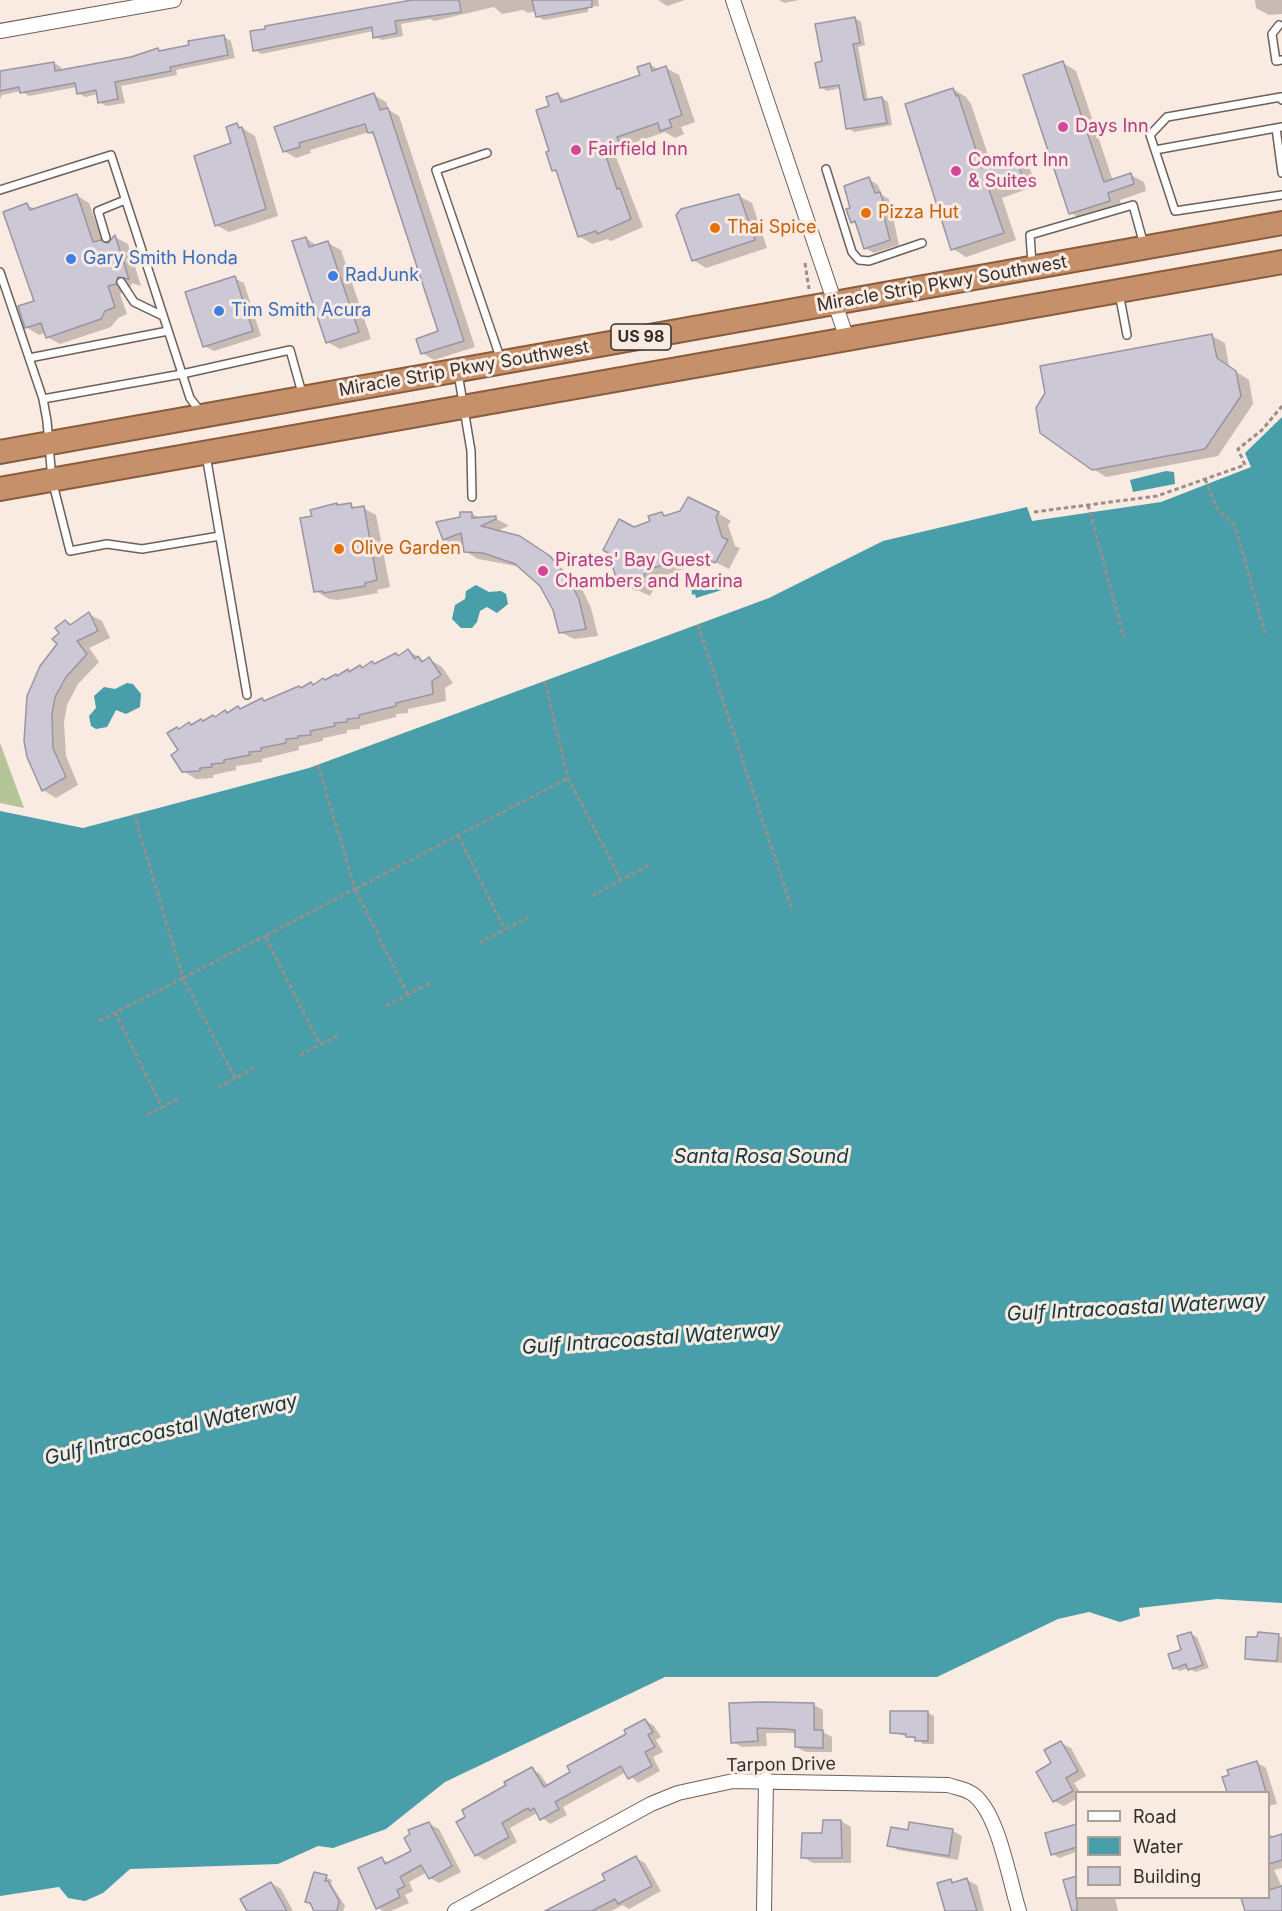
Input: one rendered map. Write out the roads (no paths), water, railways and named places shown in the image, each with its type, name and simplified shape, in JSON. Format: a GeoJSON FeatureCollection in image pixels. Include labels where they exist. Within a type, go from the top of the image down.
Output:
{"type":"FeatureCollection","features":[{"type":"Feature","properties":{"kind":"highway","name":"Miracle Strip Pkwy Southwest"},"geometry":{"type":"LineString","coordinates":[[0,452],[1282,223]]}},
{"type":"Feature","properties":{"kind":"highway","name":"Miracle Strip Pkwy Southwest"},"geometry":{"type":"LineString","coordinates":[[0,489],[464,405],[1282,262]]}},
{"type":"Feature","properties":{"kind":"street"},"geometry":{"type":"LineString","coordinates":[[0,31],[148,2],[174,0]]}},
{"type":"Feature","properties":{"kind":"street"},"geometry":{"type":"LineString","coordinates":[[733,0],[847,339]]}},
{"type":"Feature","properties":{"kind":"street"},"geometry":{"type":"LineString","coordinates":[[764,1911],[766,1779]]}},
{"type":"Feature","properties":{"kind":"street","name":"Tarpon Drive"},"geometry":{"type":"LineString","coordinates":[[455,1911],[660,1800],[734,1780],[766,1779],[948,1785],[966,1790],[975,1796],[990,1816],[1018,1911]]}},
{"type":"Feature","properties":{"kind":"lane"},"geometry":{"type":"LineString","coordinates":[[1279,25],[1272,34],[1276,61],[1282,60]]}},
{"type":"Feature","properties":{"kind":"lane"},"geometry":{"type":"LineString","coordinates":[[1282,100],[1281,97],[1167,117],[1150,135],[1175,211],[1282,195]]}},
{"type":"Feature","properties":{"kind":"lane"},"geometry":{"type":"LineString","coordinates":[[1155,150],[1279,128],[1282,173]]}},
{"type":"Feature","properties":{"kind":"lane"},"geometry":{"type":"LineString","coordinates":[[487,153],[436,170],[502,362]]}},
{"type":"Feature","properties":{"kind":"lane"},"geometry":{"type":"LineString","coordinates":[[0,190],[111,155],[190,398],[203,415]]}},
{"type":"Feature","properties":{"kind":"lane"},"geometry":{"type":"LineString","coordinates":[[826,169],[852,252],[859,260],[869,261],[922,243]]}},
{"type":"Feature","properties":{"kind":"lane"},"geometry":{"type":"LineString","coordinates":[[106,238],[98,211],[125,200]]}},
{"type":"Feature","properties":{"kind":"lane"},"geometry":{"type":"LineString","coordinates":[[1032,268],[1030,235],[1133,205],[1144,248]]}},
{"type":"Feature","properties":{"kind":"lane"},"geometry":{"type":"LineString","coordinates":[[0,272],[43,399],[52,480],[70,551],[106,544],[142,549],[220,536]]}},
{"type":"Feature","properties":{"kind":"lane"},"geometry":{"type":"LineString","coordinates":[[122,282],[134,302],[163,316]]}},
{"type":"Feature","properties":{"kind":"lane"},"geometry":{"type":"LineString","coordinates":[[1119,291],[1127,335]]}},
{"type":"Feature","properties":{"kind":"lane"},"geometry":{"type":"LineString","coordinates":[[29,358],[168,332]]}},
{"type":"Feature","properties":{"kind":"lane"},"geometry":{"type":"LineString","coordinates":[[43,399],[182,374],[290,350],[304,398]]}},
{"type":"Feature","properties":{"kind":"lane"},"geometry":{"type":"LineString","coordinates":[[458,370],[471,451],[472,497]]}},
{"type":"Feature","properties":{"kind":"lane"},"geometry":{"type":"LineString","coordinates":[[206,453],[248,695]]}},
{"type":"Feature","properties":{"kind":"water","name":"Santa Rosa Sound"},"geometry":{"type":"Polygon","coordinates":[[[1282,417],[1282,1603],[1217,1599],[1139,1608],[1140,1616],[1120,1622],[1089,1612],[1058,1619],[937,1677],[665,1677],[445,1782],[386,1829],[333,1848],[318,1846],[278,1864],[130,1869],[103,1893],[85,1901],[68,1898],[59,1887],[0,1896],[0,811],[83,828],[309,768],[769,598],[883,541],[1027,507],[1032,521],[1161,502],[1251,467],[1245,453],[1282,417]]]}},
{"type":"Feature","properties":{"kind":"water"},"geometry":{"type":"Polygon","coordinates":[[[1166,471],[1174,472],[1175,484],[1133,492],[1130,480],[1166,471]]]}},
{"type":"Feature","properties":{"kind":"water"},"geometry":{"type":"Polygon","coordinates":[[[720,574],[725,589],[696,598],[695,594],[692,595],[691,583],[720,574]]]}},
{"type":"Feature","properties":{"kind":"water"},"geometry":{"type":"Polygon","coordinates":[[[476,585],[489,592],[501,591],[506,594],[508,604],[497,613],[487,607],[480,611],[477,622],[472,628],[461,628],[452,619],[455,605],[465,599],[466,591],[476,585]]]}},
{"type":"Feature","properties":{"kind":"water"},"geometry":{"type":"Polygon","coordinates":[[[127,683],[133,684],[141,694],[140,707],[126,714],[116,710],[107,727],[96,729],[91,726],[89,716],[96,708],[94,696],[104,687],[115,689],[127,683]]]}},
{"type":"Feature","properties":{"kind":"place","name":"Days Inn"},"geometry":{"type":"Point","coordinates":[1063,127]}},
{"type":"Feature","properties":{"kind":"place","name":"Fairfield Inn"},"geometry":{"type":"Point","coordinates":[576,150]}},
{"type":"Feature","properties":{"kind":"place","name":"Comfort Inn & Suites"},"geometry":{"type":"Point","coordinates":[956,171]}},
{"type":"Feature","properties":{"kind":"place","name":"Pizza Hut"},"geometry":{"type":"Point","coordinates":[866,213]}},
{"type":"Feature","properties":{"kind":"place","name":"Thai Spice"},"geometry":{"type":"Point","coordinates":[715,228]}},
{"type":"Feature","properties":{"kind":"place","name":"Gary Smith Honda"},"geometry":{"type":"Point","coordinates":[71,259]}},
{"type":"Feature","properties":{"kind":"place","name":"RadJunk"},"geometry":{"type":"Point","coordinates":[333,276]}},
{"type":"Feature","properties":{"kind":"place","name":"Tim Smith Acura"},"geometry":{"type":"Point","coordinates":[219,311]}},
{"type":"Feature","properties":{"kind":"place","name":"Olive Garden"},"geometry":{"type":"Point","coordinates":[339,549]}},
{"type":"Feature","properties":{"kind":"place","name":"Pirates' Bay Guest Chambers and Marina"},"geometry":{"type":"Point","coordinates":[543,571]}},
{"type":"Feature","properties":{"kind":"water label","name":"Gulf Intracoastal Waterway"},"geometry":{"type":"Point","coordinates":[1136,1308]}},
{"type":"Feature","properties":{"kind":"water label","name":"Gulf Intracoastal Waterway"},"geometry":{"type":"Point","coordinates":[651,1339]}},
{"type":"Feature","properties":{"kind":"water label","name":"Gulf Intracoastal Waterway"},"geometry":{"type":"Point","coordinates":[171,1430]}}]}
